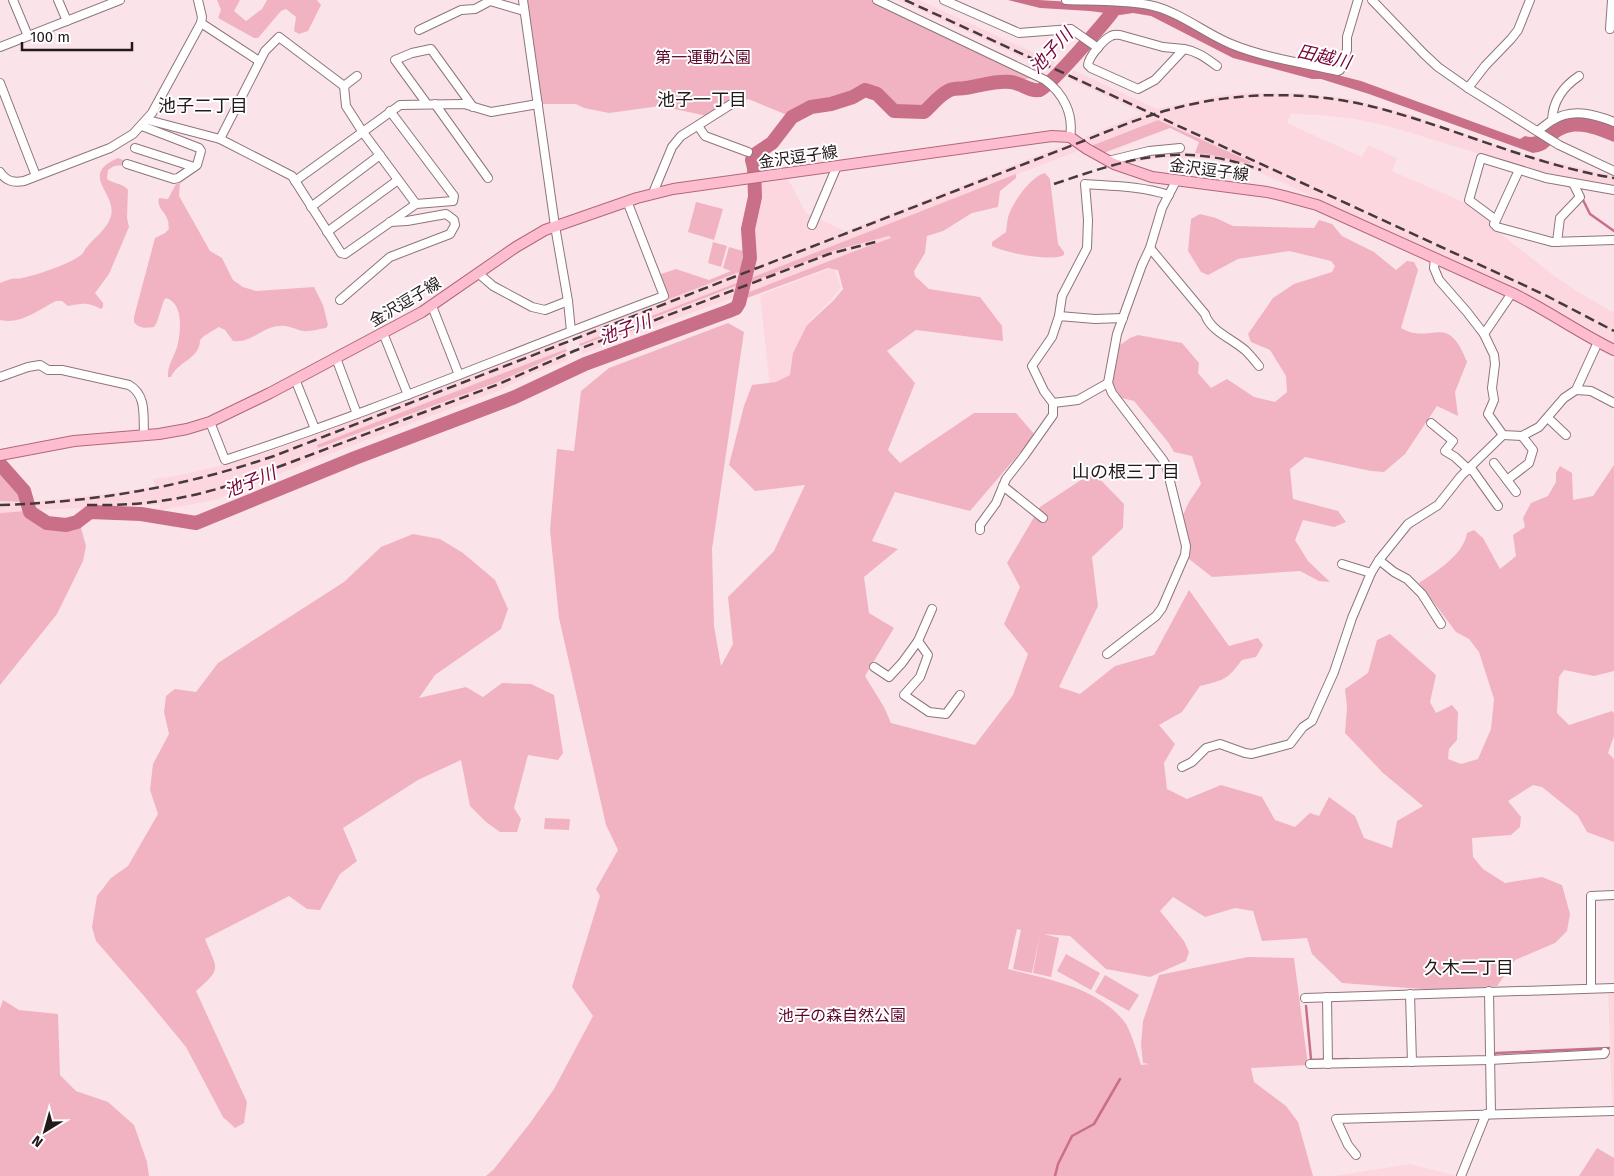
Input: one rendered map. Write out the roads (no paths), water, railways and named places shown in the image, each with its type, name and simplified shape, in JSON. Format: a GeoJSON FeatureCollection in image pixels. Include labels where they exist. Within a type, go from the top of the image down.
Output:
{"type":"FeatureCollection","features":[{"type":"Feature","properties":{"kind":"main road","name":"金沢逗子線"},"geometry":{"type":"LineString","coordinates":[[0,455],[74,441],[187,429],[210,422],[336,358],[432,306],[529,238],[555,226],[653,193],[1052,136],[1070,137],[1086,149],[1108,161],[1141,174],[1176,181],[1250,190],[1300,200],[1335,212],[1512,293],[1614,350]]}},
{"type":"Feature","properties":{"kind":"street"},"geometry":{"type":"LineString","coordinates":[[13,0],[28,36]]}},
{"type":"Feature","properties":{"kind":"street"},"geometry":{"type":"LineString","coordinates":[[58,0],[67,21]]}},
{"type":"Feature","properties":{"kind":"street"},"geometry":{"type":"LineString","coordinates":[[96,0],[99,8]]}},
{"type":"Feature","properties":{"kind":"street"},"geometry":{"type":"LineString","coordinates":[[0,47],[120,0]]}},
{"type":"Feature","properties":{"kind":"street"},"geometry":{"type":"LineString","coordinates":[[0,172],[9,181],[16,182],[36,176],[121,143],[142,126],[148,120],[201,23],[202,17],[198,0]]}},
{"type":"Feature","properties":{"kind":"street"},"geometry":{"type":"LineString","coordinates":[[523,0],[555,226],[568,301],[570,331]]}},
{"type":"Feature","properties":{"kind":"street"},"geometry":{"type":"LineString","coordinates":[[877,0],[1040,77],[1056,91],[1064,102],[1072,122],[1070,137]]}},
{"type":"Feature","properties":{"kind":"street"},"geometry":{"type":"LineString","coordinates":[[944,0],[1019,33],[1071,29],[1095,46]]}},
{"type":"Feature","properties":{"kind":"street"},"geometry":{"type":"LineString","coordinates":[[1066,0],[1150,5],[1174,14],[1224,41],[1246,50],[1338,71],[1347,50],[1348,37],[1358,0]]}},
{"type":"Feature","properties":{"kind":"street"},"geometry":{"type":"LineString","coordinates":[[1372,0],[1438,67],[1559,145],[1614,171]]}},
{"type":"Feature","properties":{"kind":"street"},"geometry":{"type":"LineString","coordinates":[[1468,88],[1484,66],[1512,40],[1530,0]]}},
{"type":"Feature","properties":{"kind":"street"},"geometry":{"type":"LineString","coordinates":[[1610,29],[1612,0]]}},
{"type":"Feature","properties":{"kind":"street"},"geometry":{"type":"LineString","coordinates":[[419,30],[461,10],[475,9],[490,1],[524,11]]}},
{"type":"Feature","properties":{"kind":"street"},"geometry":{"type":"LineString","coordinates":[[201,23],[259,61]]}},
{"type":"Feature","properties":{"kind":"street"},"geometry":{"type":"LineString","coordinates":[[1184,49],[1155,80],[1138,89],[1088,65],[1095,46],[1111,36],[1120,35],[1163,47],[1184,49],[1192,50],[1203,55],[1217,66]]}},
{"type":"Feature","properties":{"kind":"street"},"geometry":{"type":"LineString","coordinates":[[220,138],[259,61],[265,51],[279,38],[344,86],[346,106],[362,131],[416,204]]}},
{"type":"Feature","properties":{"kind":"street"},"geometry":{"type":"LineString","coordinates":[[473,107],[431,49],[412,53],[395,60],[488,178]]}},
{"type":"Feature","properties":{"kind":"street"},"geometry":{"type":"LineString","coordinates":[[344,86],[357,76]]}},
{"type":"Feature","properties":{"kind":"street"},"geometry":{"type":"LineString","coordinates":[[1552,120],[1561,92],[1579,76]]}},
{"type":"Feature","properties":{"kind":"street"},"geometry":{"type":"LineString","coordinates":[[0,83],[36,176]]}},
{"type":"Feature","properties":{"kind":"street"},"geometry":{"type":"LineString","coordinates":[[653,193],[672,147],[681,136],[741,98]]}},
{"type":"Feature","properties":{"kind":"street"},"geometry":{"type":"LineString","coordinates":[[295,181],[400,105],[464,104],[491,112],[538,104]]}},
{"type":"Feature","properties":{"kind":"street"},"geometry":{"type":"LineString","coordinates":[[148,120],[220,138],[292,176],[340,253],[345,254],[416,204],[453,201],[454,196],[390,111]]}},
{"type":"Feature","properties":{"kind":"street"},"geometry":{"type":"LineString","coordinates":[[1538,132],[1552,120],[1562,115],[1586,113],[1614,122]]}},
{"type":"Feature","properties":{"kind":"street"},"geometry":{"type":"LineString","coordinates":[[127,164],[174,179],[197,165],[201,151],[199,148],[142,126]]}},
{"type":"Feature","properties":{"kind":"street"},"geometry":{"type":"LineString","coordinates":[[698,126],[704,136],[748,152]]}},
{"type":"Feature","properties":{"kind":"street"},"geometry":{"type":"LineString","coordinates":[[134,148],[194,167]]}},
{"type":"Feature","properties":{"kind":"street"},"geometry":{"type":"LineString","coordinates":[[1108,161],[1149,151],[1180,148]]}},
{"type":"Feature","properties":{"kind":"street"},"geometry":{"type":"LineString","coordinates":[[312,207],[380,155]]}},
{"type":"Feature","properties":{"kind":"street"},"geometry":{"type":"LineString","coordinates":[[1496,220],[1469,200],[1481,158],[1519,170],[1573,183],[1614,190]]}},
{"type":"Feature","properties":{"kind":"street"},"geometry":{"type":"LineString","coordinates":[[812,225],[837,166]]}},
{"type":"Feature","properties":{"kind":"street"},"geometry":{"type":"LineString","coordinates":[[1519,170],[1494,224],[1497,227],[1557,242],[1614,240]]}},
{"type":"Feature","properties":{"kind":"street"},"geometry":{"type":"LineString","coordinates":[[327,232],[398,180]]}},
{"type":"Feature","properties":{"kind":"street"},"geometry":{"type":"LineString","coordinates":[[1107,654],[1156,616],[1162,608],[1185,555],[1186,546],[1164,460],[1112,393],[1108,383],[1115,343],[1123,318],[1150,248],[1162,208],[1176,181]]}},
{"type":"Feature","properties":{"kind":"street"},"geometry":{"type":"LineString","coordinates":[[1557,242],[1560,218],[1580,197],[1573,183]]}},
{"type":"Feature","properties":{"kind":"street"},"geometry":{"type":"LineString","coordinates":[[980,530],[980,525],[996,503],[1006,479],[1053,414],[1053,403],[1044,391],[1032,366],[1052,337],[1059,316],[1062,296],[1087,248],[1086,184],[1136,187],[1169,195]]}},
{"type":"Feature","properties":{"kind":"street"},"geometry":{"type":"LineString","coordinates":[[210,422],[225,460],[408,395],[664,296],[627,201]]}},
{"type":"Feature","properties":{"kind":"street"},"geometry":{"type":"LineString","coordinates":[[340,300],[390,257],[450,234],[455,225],[454,220],[450,216],[441,214],[407,221],[390,222]]}},
{"type":"Feature","properties":{"kind":"street"},"geometry":{"type":"LineString","coordinates":[[1150,248],[1205,314],[1207,320],[1234,344],[1245,350],[1259,366]]}},
{"type":"Feature","properties":{"kind":"street"},"geometry":{"type":"LineString","coordinates":[[1435,258],[1434,268],[1439,280],[1484,334],[1494,355],[1495,364],[1492,388],[1494,400],[1488,414],[1504,436]]}},
{"type":"Feature","properties":{"kind":"street"},"geometry":{"type":"LineString","coordinates":[[478,273],[493,286],[532,307],[544,310],[568,301]]}},
{"type":"Feature","properties":{"kind":"street"},"geometry":{"type":"LineString","coordinates":[[1484,334],[1512,293]]}},
{"type":"Feature","properties":{"kind":"street"},"geometry":{"type":"LineString","coordinates":[[432,306],[459,375]]}},
{"type":"Feature","properties":{"kind":"street"},"geometry":{"type":"LineString","coordinates":[[1059,316],[1095,319],[1123,318]]}},
{"type":"Feature","properties":{"kind":"street"},"geometry":{"type":"LineString","coordinates":[[383,333],[408,395]]}},
{"type":"Feature","properties":{"kind":"street"},"geometry":{"type":"LineString","coordinates":[[1182,767],[1192,762],[1206,748],[1220,744],[1252,754],[1290,744],[1303,727],[1312,722],[1334,672],[1352,618],[1371,573],[1379,560],[1408,524],[1438,505],[1461,476],[1504,436],[1522,436],[1539,427],[1564,398],[1576,390],[1598,342]]}},
{"type":"Feature","properties":{"kind":"street"},"geometry":{"type":"LineString","coordinates":[[336,358],[357,414]]}},
{"type":"Feature","properties":{"kind":"street"},"geometry":{"type":"LineString","coordinates":[[0,378],[28,367],[40,365],[48,370],[62,370],[129,385],[136,388],[142,399],[144,435]]}},
{"type":"Feature","properties":{"kind":"street"},"geometry":{"type":"LineString","coordinates":[[295,379],[315,429]]}},
{"type":"Feature","properties":{"kind":"street"},"geometry":{"type":"LineString","coordinates":[[1053,403],[1078,400],[1108,383]]}},
{"type":"Feature","properties":{"kind":"street"},"geometry":{"type":"LineString","coordinates":[[1576,390],[1591,391],[1614,403]]}},
{"type":"Feature","properties":{"kind":"street"},"geometry":{"type":"LineString","coordinates":[[1548,418],[1566,435]]}},
{"type":"Feature","properties":{"kind":"street"},"geometry":{"type":"LineString","coordinates":[[1431,423],[1453,441],[1445,451],[1470,469],[1498,506]]}},
{"type":"Feature","properties":{"kind":"street"},"geometry":{"type":"LineString","coordinates":[[1507,480],[1529,463],[1533,450],[1522,436]]}},
{"type":"Feature","properties":{"kind":"street"},"geometry":{"type":"LineString","coordinates":[[1494,463],[1516,492]]}},
{"type":"Feature","properties":{"kind":"street"},"geometry":{"type":"LineString","coordinates":[[1003,486],[1043,518]]}},
{"type":"Feature","properties":{"kind":"street"},"geometry":{"type":"LineString","coordinates":[[1379,560],[1394,572],[1407,579],[1422,594],[1441,624]]}},
{"type":"Feature","properties":{"kind":"street"},"geometry":{"type":"LineString","coordinates":[[1342,564],[1371,573]]}},
{"type":"Feature","properties":{"kind":"street"},"geometry":{"type":"LineString","coordinates":[[874,667],[888,677],[902,663],[918,641],[932,609]]}},
{"type":"Feature","properties":{"kind":"street"},"geometry":{"type":"LineString","coordinates":[[918,641],[928,655],[920,677],[904,695],[929,712],[946,714],[960,695]]}},
{"type":"Feature","properties":{"kind":"street"},"geometry":{"type":"LineString","coordinates":[[1591,988],[1591,896],[1614,895]]}},
{"type":"Feature","properties":{"kind":"street"},"geometry":{"type":"LineString","coordinates":[[1305,998],[1614,988]]}},
{"type":"Feature","properties":{"kind":"street"},"geometry":{"type":"LineString","coordinates":[[1461,1176],[1489,1114],[1490,991]]}},
{"type":"Feature","properties":{"kind":"street"},"geometry":{"type":"LineString","coordinates":[[1410,994],[1412,1060]]}},
{"type":"Feature","properties":{"kind":"street"},"geometry":{"type":"LineString","coordinates":[[1327,997],[1328,1062]]}},
{"type":"Feature","properties":{"kind":"street"},"geometry":{"type":"LineString","coordinates":[[1310,1064],[1604,1054],[1605,1052]]}},
{"type":"Feature","properties":{"kind":"street"},"geometry":{"type":"LineString","coordinates":[[1356,1155],[1348,1145],[1336,1119],[1614,1111]]}},
{"type":"Feature","properties":{"kind":"waterway","name":"池子川"},"geometry":{"type":"LineString","coordinates":[[0,464],[24,491],[30,512],[47,523],[66,525],[77,522],[90,512],[141,514],[196,523],[355,458],[515,397],[585,364],[729,311],[736,308],[739,303],[750,258],[748,229],[755,197],[752,160],[754,155],[772,143],[792,117],[811,107],[831,104],[853,97],[865,90],[877,94],[894,111],[924,112],[943,94],[954,89],[1005,82],[1015,83],[1033,90],[1040,90],[1089,40],[1113,11]]}},
{"type":"Feature","properties":{"kind":"waterway"},"geometry":{"type":"LineString","coordinates":[[1583,200],[1590,214],[1614,231]]}},
{"type":"Feature","properties":{"kind":"waterway"},"geometry":{"type":"LineString","coordinates":[[1306,1006],[1311,1059],[1348,1059]]}},
{"type":"Feature","properties":{"kind":"waterway"},"geometry":{"type":"LineString","coordinates":[[1491,1055],[1497,1053],[1609,1048]]}},
{"type":"Feature","properties":{"kind":"waterway"},"geometry":{"type":"LineString","coordinates":[[1055,1176],[1058,1164],[1072,1136],[1094,1124],[1120,1079]]}},
{"type":"Feature","properties":{"kind":"railway"},"geometry":{"type":"LineString","coordinates":[[905,0],[1545,295],[1614,331]]}},
{"type":"Feature","properties":{"kind":"railway"},"geometry":{"type":"LineString","coordinates":[[0,505],[71,500],[139,491],[206,476],[274,456],[1127,124],[1195,103],[1251,96],[1278,95],[1306,96],[1362,104],[1417,119],[1528,157],[1614,178]]}},
{"type":"Feature","properties":{"kind":"railway"},"geometry":{"type":"LineString","coordinates":[[1054,184],[1132,160],[1156,156],[1206,156],[1232,161],[1261,170]]}},
{"type":"Feature","properties":{"kind":"railway"},"geometry":{"type":"LineString","coordinates":[[87,505],[162,501],[215,490],[499,384],[574,351],[829,254],[879,241]]}},
{"type":"Feature","properties":{"kind":"district","name":"池子一丁目"},"geometry":{"type":"Point","coordinates":[702,100]}},
{"type":"Feature","properties":{"kind":"district","name":"池子二丁目"},"geometry":{"type":"Point","coordinates":[203,106]}},
{"type":"Feature","properties":{"kind":"district","name":"山の根三丁目"},"geometry":{"type":"Point","coordinates":[1126,472]}},
{"type":"Feature","properties":{"kind":"district","name":"久木二丁目"},"geometry":{"type":"Point","coordinates":[1469,968]}},
{"type":"Feature","properties":{"kind":"park label","name":"第一運動公園"},"geometry":{"type":"Point","coordinates":[703,57]}},
{"type":"Feature","properties":{"kind":"park label","name":"池子の森自然公園"},"geometry":{"type":"Point","coordinates":[842,1015]}},
{"type":"Feature","properties":{"kind":"water label","name":"田越川"},"geometry":{"type":"Point","coordinates":[1324,57]}}]}
